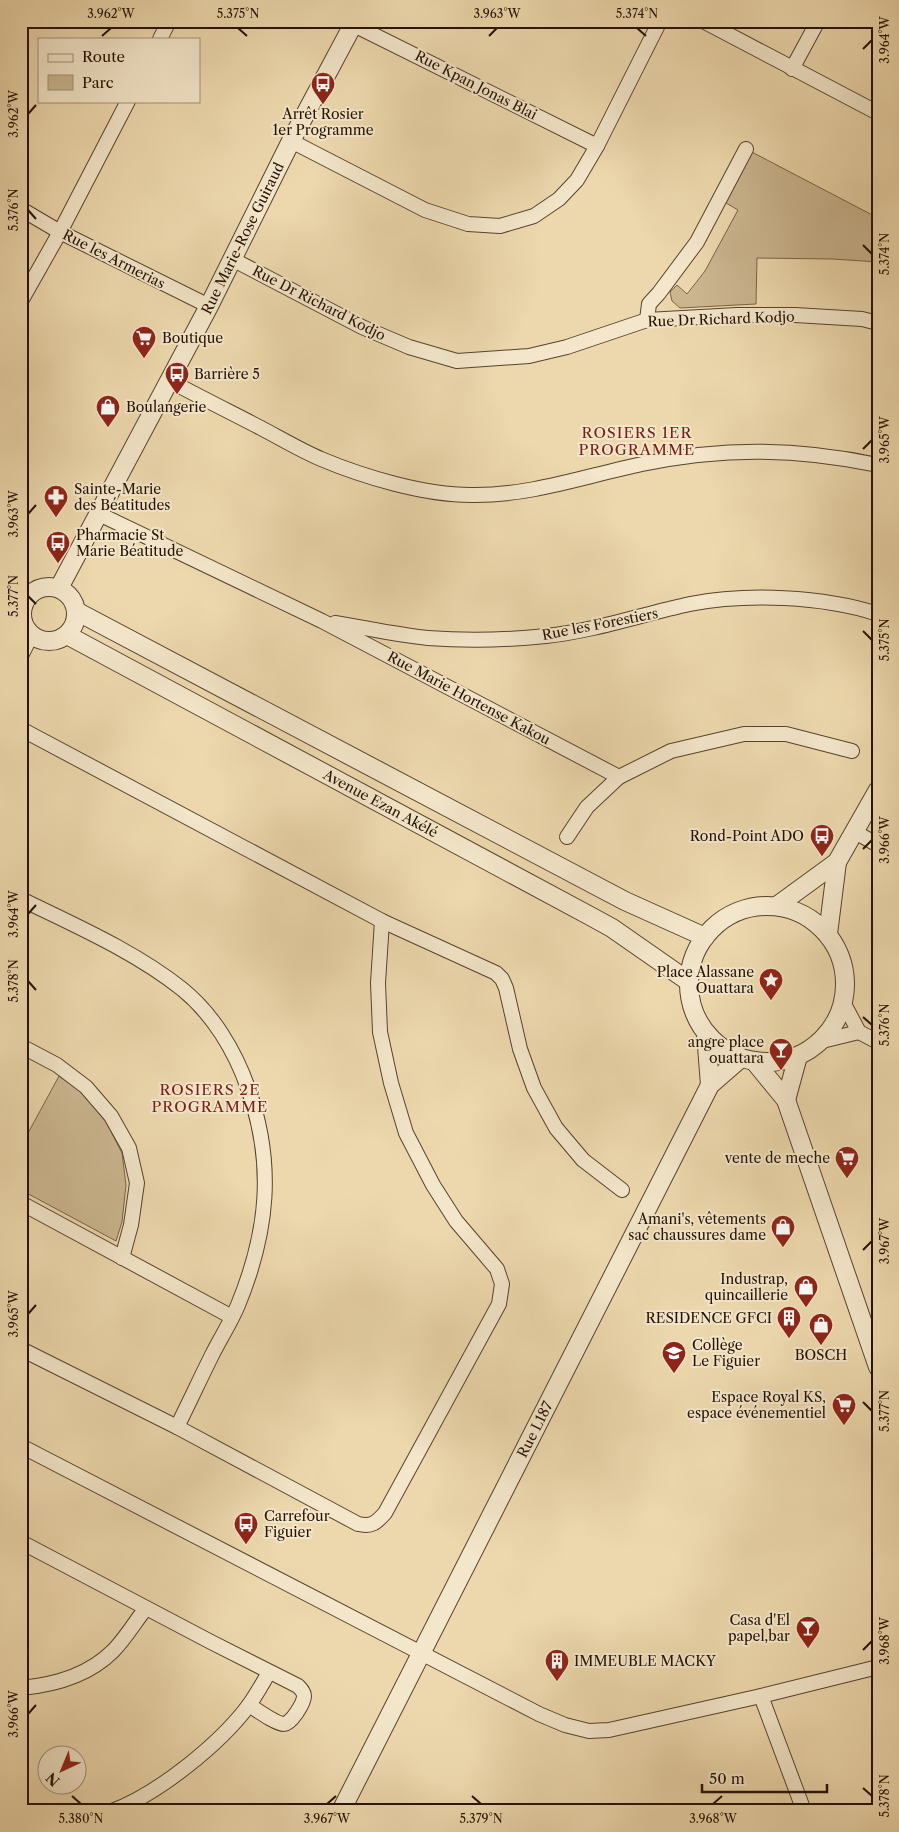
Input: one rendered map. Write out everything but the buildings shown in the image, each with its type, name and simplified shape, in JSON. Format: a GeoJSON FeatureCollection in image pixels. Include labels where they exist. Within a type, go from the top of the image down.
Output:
{"type":"FeatureCollection","features":[{"type":"Feature","properties":{"kind":"street"},"geometry":{"type":"LineString","coordinates":[[161,38],[170,21]]}},
{"type":"Feature","properties":{"kind":"street"},"geometry":{"type":"LineString","coordinates":[[292,141],[425,210],[468,224],[500,226],[534,216],[559,199],[577,180],[597,146],[660,21]]}},
{"type":"Feature","properties":{"kind":"street"},"geometry":{"type":"LineString","coordinates":[[703,21],[878,113]]}},
{"type":"Feature","properties":{"kind":"street"},"geometry":{"type":"LineString","coordinates":[[792,69],[818,21]]}},
{"type":"Feature","properties":{"kind":"street","name":"Rue Kpan Jonas Blai"},"geometry":{"type":"LineString","coordinates":[[354,23],[597,146]]}},
{"type":"Feature","properties":{"kind":"street","name":"Rue Marie-Rose Guiraud"},"geometry":{"type":"LineString","coordinates":[[59,588],[170,381],[354,23]]}},
{"type":"Feature","properties":{"kind":"street"},"geometry":{"type":"LineString","coordinates":[[21,302],[60,232],[127,102]]}},
{"type":"Feature","properties":{"kind":"street"},"geometry":{"type":"LineString","coordinates":[[646,320],[649,304],[696,242],[746,149]]}},
{"type":"Feature","properties":{"kind":"street","name":"Rue les Armerias"},"geometry":{"type":"LineString","coordinates":[[21,209],[60,232],[209,306]]}},
{"type":"Feature","properties":{"kind":"street","name":"Rue Dr Richard Kodjo"},"geometry":{"type":"LineString","coordinates":[[232,259],[362,327],[409,348],[457,361],[529,356],[567,347],[646,320],[737,315],[795,315],[862,319],[878,323]]}},
{"type":"Feature","properties":{"kind":"street"},"geometry":{"type":"LineString","coordinates":[[170,381],[320,459],[378,480],[426,490],[471,495],[522,491],[573,482],[641,464],[698,454],[759,451],[805,454],[878,465]]}},
{"type":"Feature","properties":{"kind":"street","name":"Rue Marie Hortense Kakou"},"geometry":{"type":"LineString","coordinates":[[99,514],[322,621],[620,777]]}},
{"type":"Feature","properties":{"kind":"street"},"geometry":{"type":"LineString","coordinates":[[47,587],[59,588],[73,601],[76,611],[75,621],[67,635],[52,640],[42,639],[32,634],[26,626],[22,616],[23,601],[36,590],[47,587]]}},
{"type":"Feature","properties":{"kind":"street","name":"Rue les Forestiers"},"geometry":{"type":"LineString","coordinates":[[322,621],[428,638],[492,640],[548,636],[622,621],[691,604],[741,598],[804,600],[878,614]]}},
{"type":"Feature","properties":{"kind":"street","name":"Avenue Ezan Akélé"},"geometry":{"type":"LineString","coordinates":[[76,611],[625,901],[705,937]]}},
{"type":"Feature","properties":{"kind":"street"},"geometry":{"type":"LineString","coordinates":[[21,656],[32,634]]}},
{"type":"Feature","properties":{"kind":"street","name":"Avenue Ezan Akélé"},"geometry":{"type":"LineString","coordinates":[[67,635],[605,925],[688,981]]}},
{"type":"Feature","properties":{"kind":"street"},"geometry":{"type":"LineString","coordinates":[[21,729],[382,921],[489,968],[502,979],[513,1014],[520,1049],[534,1088],[556,1128],[583,1160],[622,1190]]}},
{"type":"Feature","properties":{"kind":"street"},"geometry":{"type":"LineString","coordinates":[[567,837],[587,807],[620,777],[671,751],[744,734],[786,734],[852,751]]}},
{"type":"Feature","properties":{"kind":"street"},"geometry":{"type":"LineString","coordinates":[[778,905],[837,862],[878,790]]}},
{"type":"Feature","properties":{"kind":"street"},"geometry":{"type":"LineString","coordinates":[[855,832],[878,845]]}},
{"type":"Feature","properties":{"kind":"street"},"geometry":{"type":"LineString","coordinates":[[828,934],[837,862]]}},
{"type":"Feature","properties":{"kind":"street"},"geometry":{"type":"LineString","coordinates":[[21,899],[96,935],[139,959],[184,990],[217,1025],[243,1072],[257,1116],[266,1174],[264,1213],[254,1261],[238,1306],[177,1427]]}},
{"type":"Feature","properties":{"kind":"street"},"geometry":{"type":"LineString","coordinates":[[822,1041],[835,1024],[844,1004],[846,985],[844,967],[838,949],[828,934],[806,915],[778,905],[747,907],[720,921],[705,937],[692,959],[688,981],[692,1009],[706,1033],[722,1048],[747,1060],[786,1100],[878,1367]]}},
{"type":"Feature","properties":{"kind":"street"},"geometry":{"type":"LineString","coordinates":[[21,1349],[177,1427],[358,1524],[374,1525],[385,1512],[499,1304],[502,1284],[497,1269],[456,1220],[433,1185],[404,1125],[391,1083],[380,1032],[378,983],[382,921]]}},
{"type":"Feature","properties":{"kind":"street"},"geometry":{"type":"LineString","coordinates":[[844,1004],[859,1032],[878,1042]]}},
{"type":"Feature","properties":{"kind":"street"},"geometry":{"type":"LineString","coordinates":[[747,1060],[777,1062],[798,1056],[822,1041],[859,1032]]}},
{"type":"Feature","properties":{"kind":"street"},"geometry":{"type":"LineString","coordinates":[[706,1033],[710,1085]]}},
{"type":"Feature","properties":{"kind":"street"},"geometry":{"type":"LineString","coordinates":[[21,1046],[57,1065],[86,1087],[112,1116],[129,1148],[137,1183],[131,1225],[122,1258]]}},
{"type":"Feature","properties":{"kind":"street"},"geometry":{"type":"LineString","coordinates":[[786,1100],[798,1056]]}},
{"type":"Feature","properties":{"kind":"street","name":"Rue L187"},"geometry":{"type":"LineString","coordinates":[[341,1811],[710,1085],[747,1060]]}},
{"type":"Feature","properties":{"kind":"street"},"geometry":{"type":"LineString","coordinates":[[21,1203],[232,1317]]}},
{"type":"Feature","properties":{"kind":"street"},"geometry":{"type":"LineString","coordinates":[[21,1446],[421,1654],[539,1714],[565,1725],[590,1731],[609,1730],[761,1696],[878,1667]]}},
{"type":"Feature","properties":{"kind":"street"},"geometry":{"type":"LineString","coordinates":[[21,1542],[298,1686],[304,1694],[304,1699],[290,1722],[286,1724],[280,1724],[249,1705]]}},
{"type":"Feature","properties":{"kind":"street"},"geometry":{"type":"LineString","coordinates":[[21,1688],[44,1686],[78,1675],[112,1651],[146,1608]]}},
{"type":"Feature","properties":{"kind":"street"},"geometry":{"type":"LineString","coordinates":[[112,1811],[160,1787],[217,1739],[249,1705],[269,1672]]}},
{"type":"Feature","properties":{"kind":"street"},"geometry":{"type":"LineString","coordinates":[[761,1696],[804,1811]]}},
{"type":"Feature","properties":{"kind":"green space"},"geometry":{"type":"Polygon","coordinates":[[[748,150],[878,218],[878,262],[833,259],[757,258],[756,304],[680,308],[672,301],[670,292],[677,285],[687,294],[705,271],[738,210],[721,200],[748,150]]]}},
{"type":"Feature","properties":{"kind":"green space"},"geometry":{"type":"Polygon","coordinates":[[[59,1076],[83,1093],[106,1122],[122,1153],[126,1185],[122,1222],[116,1241],[21,1190],[21,1146],[59,1076]]]}},
{"type":"Feature","properties":{"kind":"place","name":"Arrêt Rosier 1er Programme"},"geometry":{"type":"Point","coordinates":[323,105]}},
{"type":"Feature","properties":{"kind":"place","name":"Boutique"},"geometry":{"type":"Point","coordinates":[144,359]}},
{"type":"Feature","properties":{"kind":"place","name":"Barrière 5"},"geometry":{"type":"Point","coordinates":[177,395]}},
{"type":"Feature","properties":{"kind":"place","name":"Boulangerie"},"geometry":{"type":"Point","coordinates":[108,428]}},
{"type":"Feature","properties":{"kind":"place","name":"Sainte-Marie des Béatitudes"},"geometry":{"type":"Point","coordinates":[56,518]}},
{"type":"Feature","properties":{"kind":"place","name":"Pharmacie St Marie Béatitude"},"geometry":{"type":"Point","coordinates":[58,564]}},
{"type":"Feature","properties":{"kind":"place","name":"Rond-Point ADO"},"geometry":{"type":"Point","coordinates":[822,857]}},
{"type":"Feature","properties":{"kind":"place","name":"Place Alassane Ouattara"},"geometry":{"type":"Point","coordinates":[771,1001]}},
{"type":"Feature","properties":{"kind":"place","name":"angre place ouattara"},"geometry":{"type":"Point","coordinates":[781,1071]}},
{"type":"Feature","properties":{"kind":"place","name":"vente de meche"},"geometry":{"type":"Point","coordinates":[847,1179]}},
{"type":"Feature","properties":{"kind":"place","name":"Amani's, vêtements sac chaussures dame"},"geometry":{"type":"Point","coordinates":[783,1248]}},
{"type":"Feature","properties":{"kind":"place","name":"Industrap, quincaillerie"},"geometry":{"type":"Point","coordinates":[806,1308]}},
{"type":"Feature","properties":{"kind":"place","name":"RESIDENCE GFCI"},"geometry":{"type":"Point","coordinates":[789,1339]}},
{"type":"Feature","properties":{"kind":"place","name":"BOSCH"},"geometry":{"type":"Point","coordinates":[821,1346]}},
{"type":"Feature","properties":{"kind":"place","name":"Collège Le Figuier"},"geometry":{"type":"Point","coordinates":[674,1374]}},
{"type":"Feature","properties":{"kind":"place","name":"Espace Royal KS, espace événementiel"},"geometry":{"type":"Point","coordinates":[844,1426]}},
{"type":"Feature","properties":{"kind":"place","name":"Carrefour Figuier"},"geometry":{"type":"Point","coordinates":[246,1545]}},
{"type":"Feature","properties":{"kind":"place","name":"Casa d'El papel,bar"},"geometry":{"type":"Point","coordinates":[808,1649]}},
{"type":"Feature","properties":{"kind":"place","name":"IMMEUBLE MACKY"},"geometry":{"type":"Point","coordinates":[557,1682]}},
{"type":"Feature","properties":{"kind":"district","name":"ROSIERS 1ER PROGRAMME"},"geometry":{"type":"Point","coordinates":[637,440]}},
{"type":"Feature","properties":{"kind":"district","name":"ROSIERS 2E PROGRAMME"},"geometry":{"type":"Point","coordinates":[210,1098]}}]}
